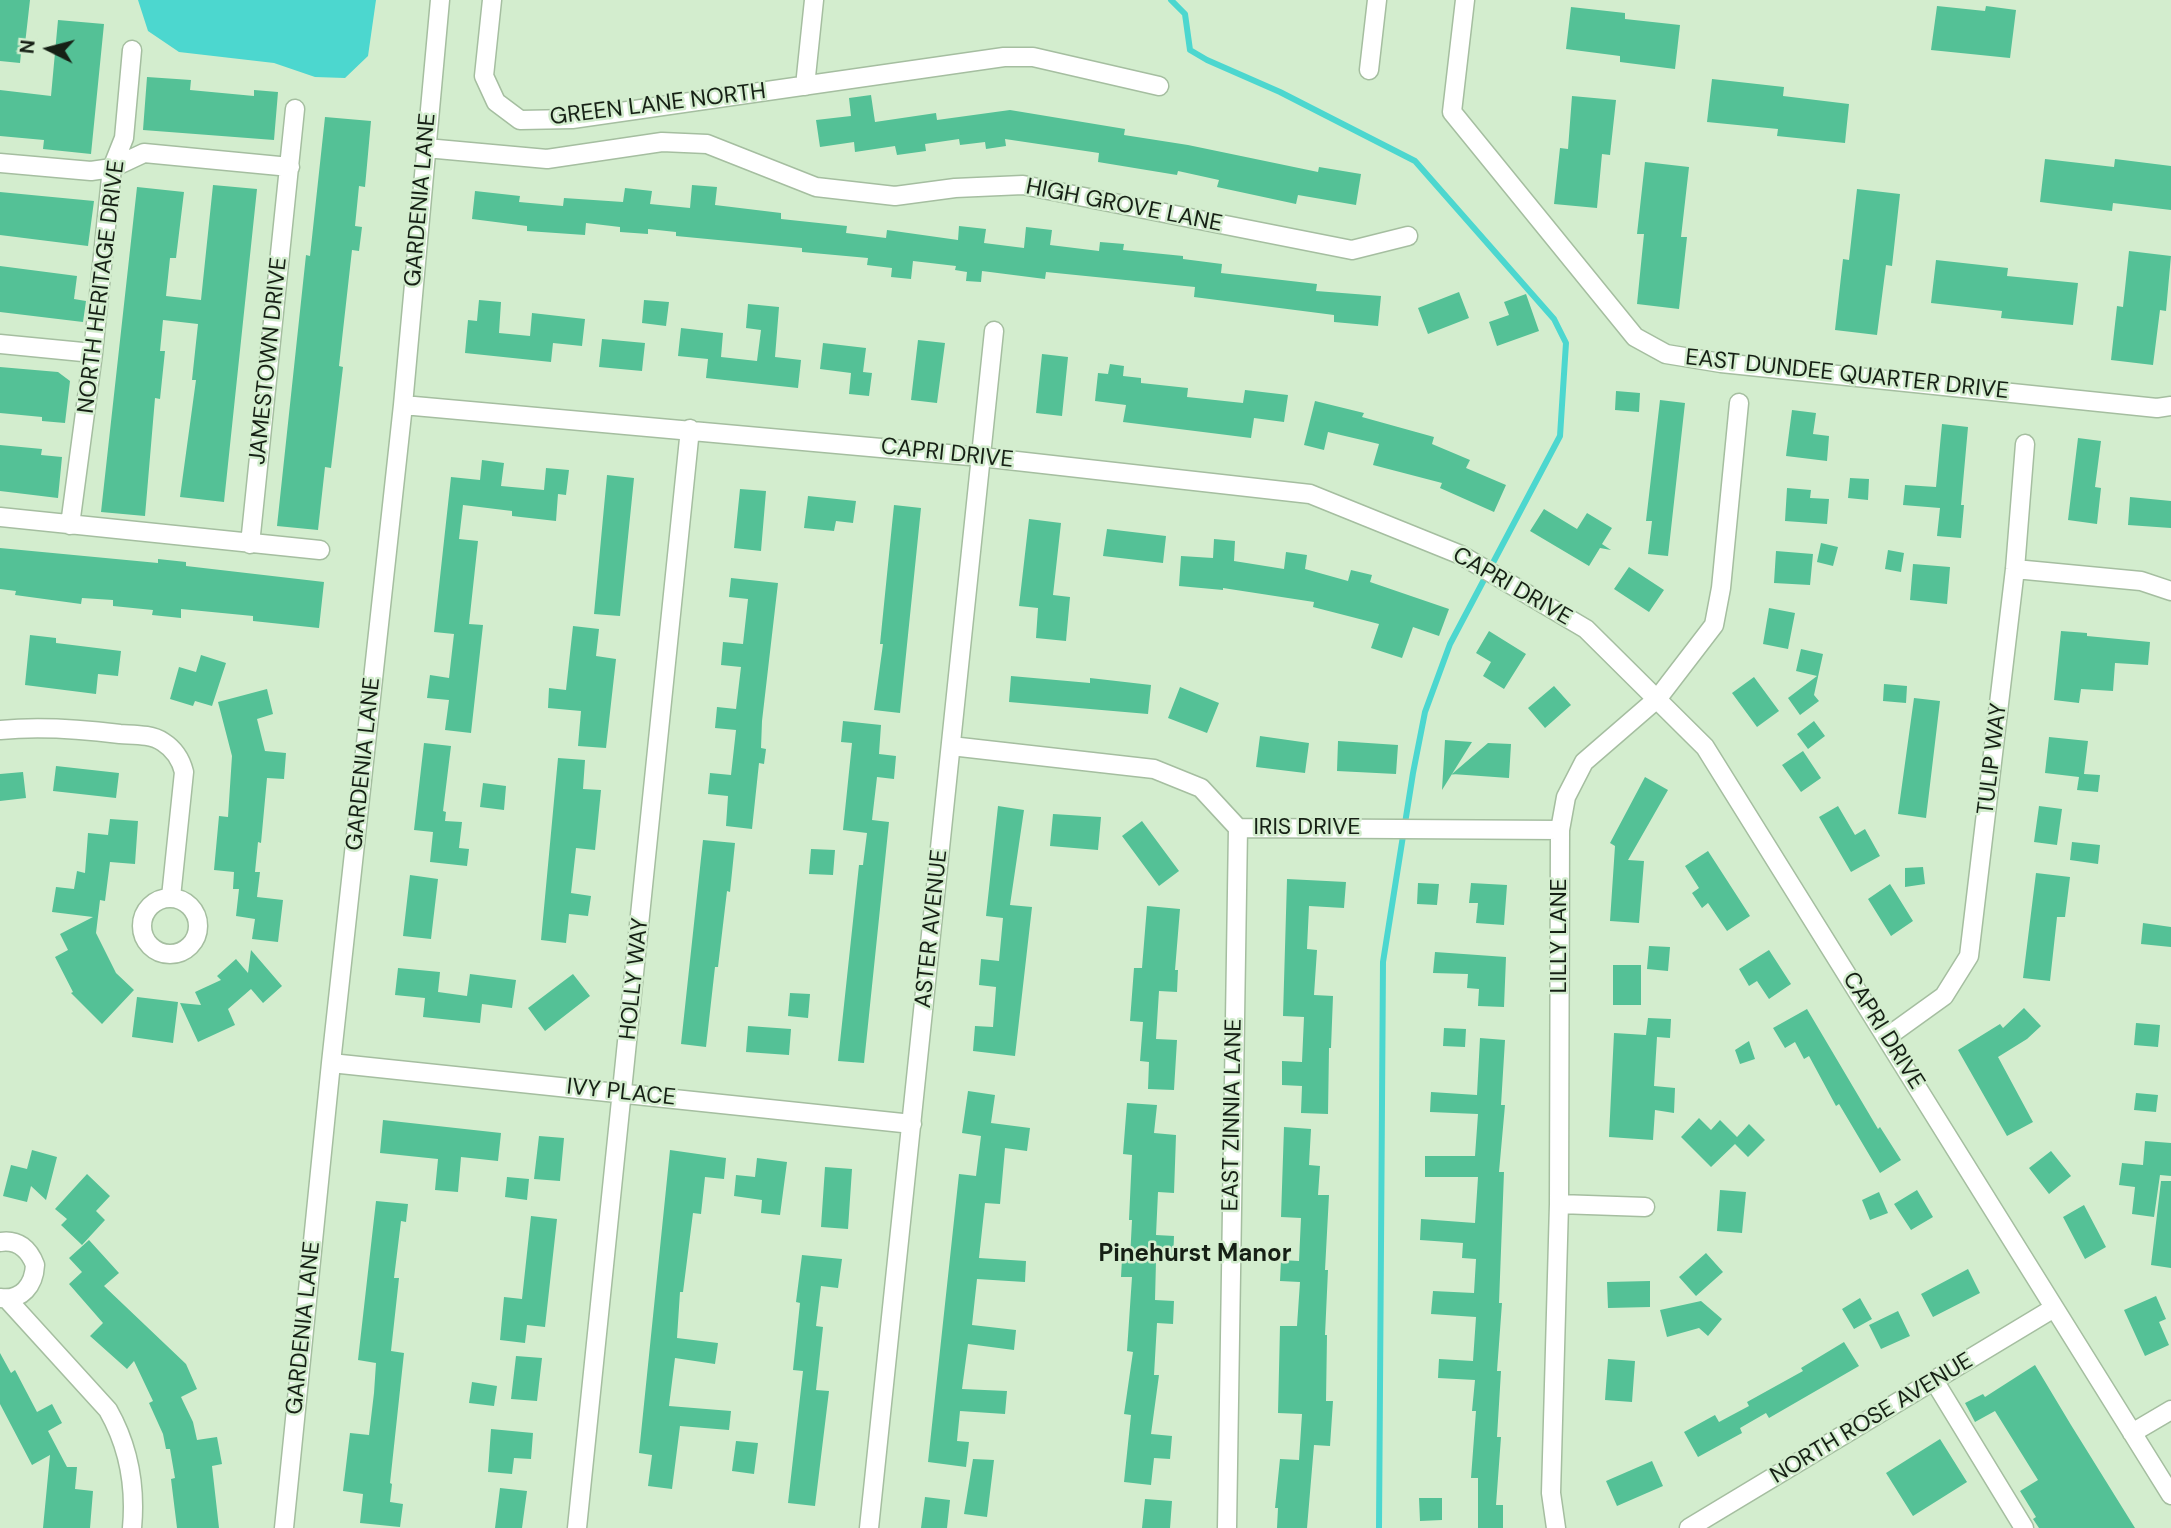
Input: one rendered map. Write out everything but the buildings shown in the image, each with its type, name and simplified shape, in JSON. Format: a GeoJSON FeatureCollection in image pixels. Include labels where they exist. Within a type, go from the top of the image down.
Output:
{"type":"FeatureCollection","features":[{"type":"Feature","properties":{"kind":"street","name":"GARDENIA LANE"},"geometry":{"type":"LineString","coordinates":[[284,1528],[331,1063],[403,405],[440,0]]}},
{"type":"Feature","properties":{"kind":"street","name":"GREEN LANE NORTH"},"geometry":{"type":"LineString","coordinates":[[492,0],[484,76],[496,103],[520,120],[572,119],[1014,57],[1033,57],[1159,86]]}},
{"type":"Feature","properties":{"kind":"street"},"geometry":{"type":"LineString","coordinates":[[805,86],[814,0]]}},
{"type":"Feature","properties":{"kind":"street"},"geometry":{"type":"LineString","coordinates":[[1369,69],[1377,0]]}},
{"type":"Feature","properties":{"kind":"street","name":"EAST DUNDEE QUARTER DRIVE"},"geometry":{"type":"LineString","coordinates":[[1465,0],[1452,112],[1635,337],[1666,354],[1721,363],[2157,408],[2171,407]]}},
{"type":"Feature","properties":{"kind":"street","name":"NORTH HERITAGE DRIVE"},"geometry":{"type":"LineString","coordinates":[[70,525],[93,353],[112,168],[124,138],[132,50]]}},
{"type":"Feature","properties":{"kind":"street","name":"JAMESTOWN DRIVE"},"geometry":{"type":"LineString","coordinates":[[250,544],[295,109]]}},
{"type":"Feature","properties":{"kind":"street","name":"HIGH GROVE LANE"},"geometry":{"type":"LineString","coordinates":[[426,148],[547,159],[662,142],[707,144],[816,187],[895,196],[955,188],[1023,185],[1352,250],[1408,236]]}},
{"type":"Feature","properties":{"kind":"street"},"geometry":{"type":"LineString","coordinates":[[0,163],[91,171],[112,168],[144,153],[290,167]]}},
{"type":"Feature","properties":{"kind":"street","name":"ASTER AVENUE"},"geometry":{"type":"LineString","coordinates":[[869,1528],[994,331]]}},
{"type":"Feature","properties":{"kind":"street"},"geometry":{"type":"LineString","coordinates":[[0,344],[93,353]]}},
{"type":"Feature","properties":{"kind":"street","name":"LILLY LANE"},"geometry":{"type":"LineString","coordinates":[[1556,1528],[1551,1493],[1559,1204],[1560,830],[1566,797],[1584,762],[1658,698],[1714,625],[1721,587],[1739,403]]}},
{"type":"Feature","properties":{"kind":"street","name":"CAPRI DRIVE"},"geometry":{"type":"LineString","coordinates":[[403,405],[981,457],[1310,494],[1461,555],[1586,629],[1658,698],[1704,747],[2171,1495]]}},
{"type":"Feature","properties":{"kind":"street","name":"HOLLY WAY"},"geometry":{"type":"LineString","coordinates":[[577,1528],[690,429]]}},
{"type":"Feature","properties":{"kind":"street","name":"TULIP WAY"},"geometry":{"type":"LineString","coordinates":[[1887,1037],[1944,996],[1969,956],[2015,569],[2025,444]]}},
{"type":"Feature","properties":{"kind":"street"},"geometry":{"type":"LineString","coordinates":[[0,517],[320,550]]}},
{"type":"Feature","properties":{"kind":"street"},"geometry":{"type":"LineString","coordinates":[[2015,569],[2141,581],[2171,591]]}},
{"type":"Feature","properties":{"kind":"street"},"geometry":{"type":"LineString","coordinates":[[0,730],[63,728],[145,736],[164,742],[182,763],[184,772],[171,897]]}},
{"type":"Feature","properties":{"kind":"street","name":"IRIS DRIVE"},"geometry":{"type":"LineString","coordinates":[[951,746],[1154,769],[1201,788],[1238,828],[1560,830]]}},
{"type":"Feature","properties":{"kind":"street","name":"EAST ZINNIA LANE"},"geometry":{"type":"LineString","coordinates":[[1227,1528],[1238,828]]}},
{"type":"Feature","properties":{"kind":"street","name":"IVY PLACE"},"geometry":{"type":"LineString","coordinates":[[331,1063],[912,1124]]}},
{"type":"Feature","properties":{"kind":"street"},"geometry":{"type":"LineString","coordinates":[[1559,1204],[1645,1207]]}},
{"type":"Feature","properties":{"kind":"street"},"geometry":{"type":"LineString","coordinates":[[0,1242],[17,1243],[25,1248],[35,1265],[31,1284],[24,1292],[3,1298],[108,1410],[113,1419],[125,1445],[131,1472],[132,1528]]}},
{"type":"Feature","properties":{"kind":"street","name":"NORTH ROSE AVENUE"},"geometry":{"type":"LineString","coordinates":[[1701,1525],[2054,1308]]}},
{"type":"Feature","properties":{"kind":"street"},"geometry":{"type":"LineString","coordinates":[[1935,1382],[2024,1528]]}},
{"type":"Feature","properties":{"kind":"street"},"geometry":{"type":"LineString","coordinates":[[2132,1433],[2171,1410]]}},
{"type":"Feature","properties":{"kind":"water"},"geometry":{"type":"Polygon","coordinates":[[[138,0],[376,0],[368,56],[345,78],[315,77],[274,63],[179,52],[148,31],[138,0]]]}},
{"type":"Feature","properties":{"kind":"waterway"},"geometry":{"type":"LineString","coordinates":[[1171,0],[1185,14],[1190,50],[1280,92],[1415,161],[1554,319],[1566,343],[1560,436],[1450,644],[1425,712],[1383,962],[1379,1528]]}},
{"type":"Feature","properties":{"kind":"district","name":"Pinehurst Manor"},"geometry":{"type":"Point","coordinates":[1195,1255]}}]}
